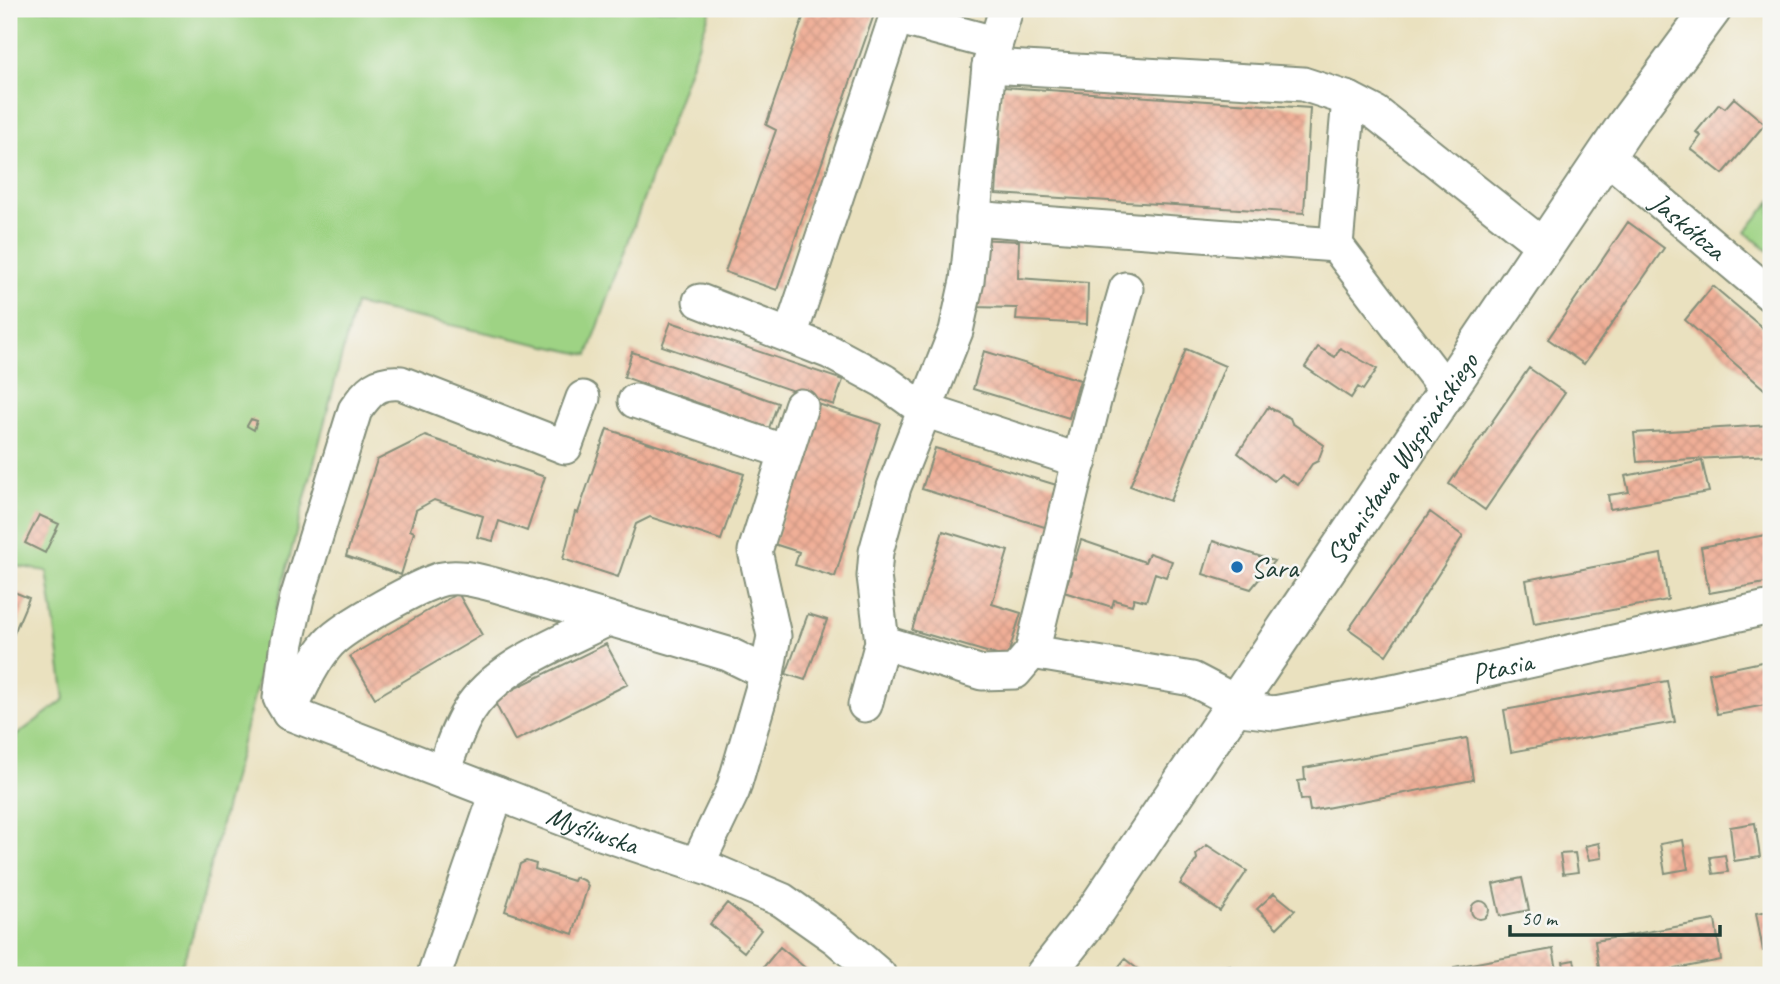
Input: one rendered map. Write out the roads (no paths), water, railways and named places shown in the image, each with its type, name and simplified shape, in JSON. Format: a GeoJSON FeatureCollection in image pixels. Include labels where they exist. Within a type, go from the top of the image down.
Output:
{"type":"FeatureCollection","features":[{"type":"Feature","properties":{"kind":"main road","name":"Stanisława Wyspiańskiego"},"geometry":{"type":"LineString","coordinates":[[1045,975],[1097,909],[1606,156],[1712,9]]}},
{"type":"Feature","properties":{"kind":"street"},"geometry":{"type":"LineString","coordinates":[[865,705],[881,642],[874,576],[876,552],[894,487],[956,331],[967,281],[991,54],[1006,9]]}},
{"type":"Feature","properties":{"kind":"street"},"geometry":{"type":"LineString","coordinates":[[790,336],[896,17],[991,54],[1303,84],[1349,99],[1376,113],[1545,247]]}},
{"type":"Feature","properties":{"kind":"street"},"geometry":{"type":"LineString","coordinates":[[1349,99],[1336,245],[1447,391]]}},
{"type":"Feature","properties":{"kind":"street","name":"Jaskółcza"},"geometry":{"type":"LineString","coordinates":[[1606,156],[1771,295]]}},
{"type":"Feature","properties":{"kind":"street"},"geometry":{"type":"LineString","coordinates":[[973,218],[1336,245]]}},
{"type":"Feature","properties":{"kind":"street"},"geometry":{"type":"LineString","coordinates":[[881,642],[982,673],[1014,671],[1032,652],[1094,401],[1126,289]]}},
{"type":"Feature","properties":{"kind":"street"},"geometry":{"type":"LineString","coordinates":[[700,301],[852,363],[884,381],[924,410],[1080,461]]}},
{"type":"Feature","properties":{"kind":"street"},"geometry":{"type":"LineString","coordinates":[[289,713],[280,698],[281,680],[297,598],[355,410],[370,389],[384,381],[401,383],[565,447],[583,398]]}},
{"type":"Feature","properties":{"kind":"street"},"geometry":{"type":"LineString","coordinates":[[635,401],[786,452]]}},
{"type":"Feature","properties":{"kind":"street"},"geometry":{"type":"LineString","coordinates":[[697,865],[733,790],[767,673],[774,636],[755,551],[801,406]]}},
{"type":"Feature","properties":{"kind":"street"},"geometry":{"type":"LineString","coordinates":[[289,713],[316,660],[329,643],[346,629],[443,579],[474,580],[728,654],[767,673]]}},
{"type":"Feature","properties":{"kind":"street","name":"Ptasia"},"geometry":{"type":"LineString","coordinates":[[1234,705],[1274,713],[1286,711],[1398,690],[1771,607]]}},
{"type":"Feature","properties":{"kind":"street"},"geometry":{"type":"LineString","coordinates":[[443,772],[468,712],[484,692],[549,648],[606,620]]}},
{"type":"Feature","properties":{"kind":"street"},"geometry":{"type":"LineString","coordinates":[[1032,652],[1192,679],[1234,705]]}},
{"type":"Feature","properties":{"kind":"street","name":"Myśliwska"},"geometry":{"type":"LineString","coordinates":[[289,713],[697,865],[782,900],[836,938],[879,975]]}},
{"type":"Feature","properties":{"kind":"street"},"geometry":{"type":"LineString","coordinates":[[434,975],[498,793]]}},
{"type":"Feature","properties":{"kind":"place","name":"Sara"},"geometry":{"type":"Point","coordinates":[1237,567]}}]}
